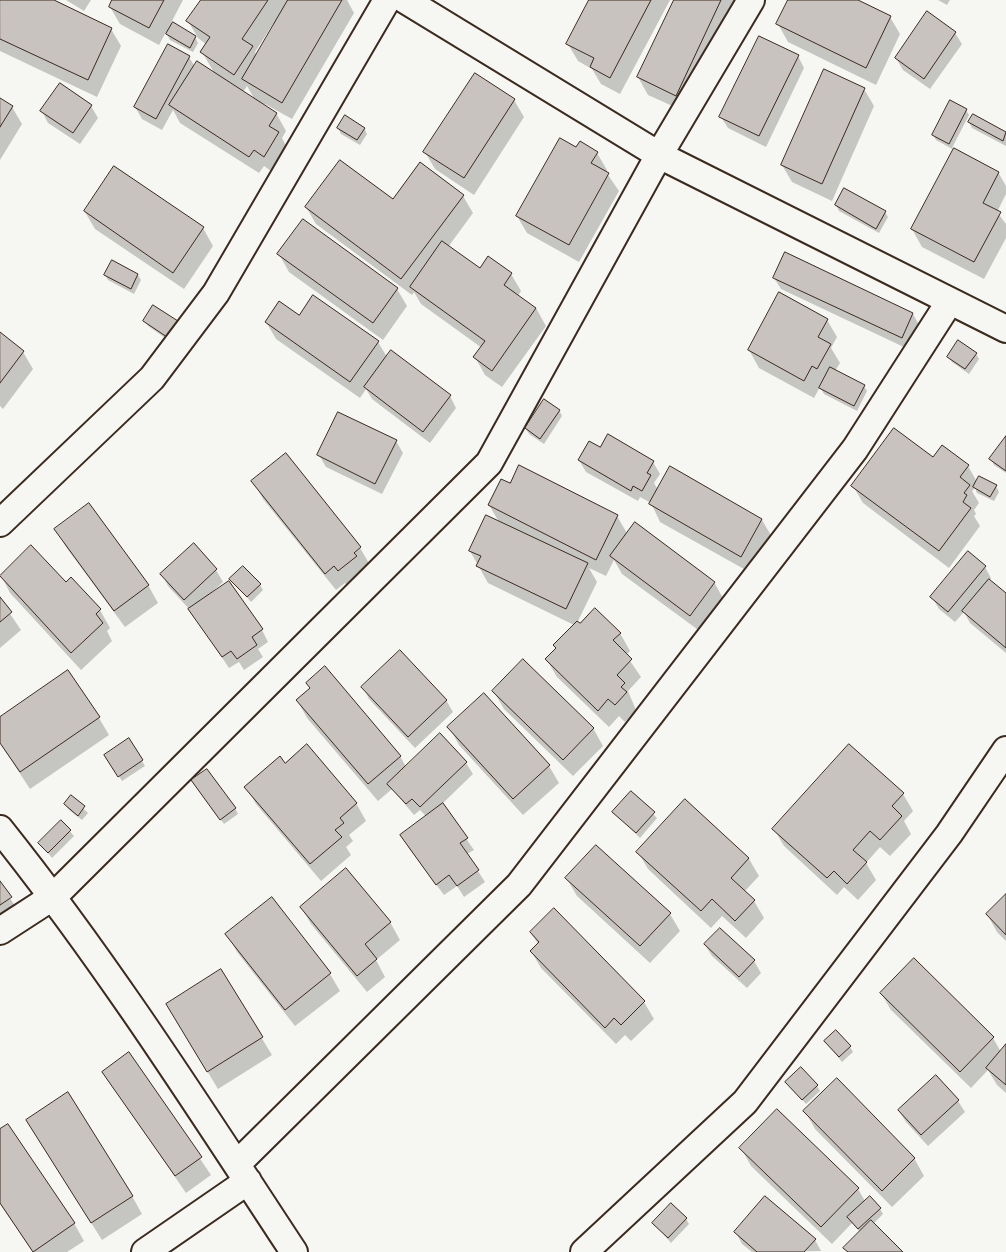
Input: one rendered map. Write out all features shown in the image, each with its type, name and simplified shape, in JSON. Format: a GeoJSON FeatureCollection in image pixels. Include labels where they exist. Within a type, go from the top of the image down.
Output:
{"type":"FeatureCollection","features":[{"type":"Feature","properties":{"kind":"street"},"geometry":{"type":"LineString","coordinates":[[0,523],[152,378],[216,294],[387,0]]}},
{"type":"Feature","properties":{"kind":"street"},"geometry":{"type":"LineString","coordinates":[[406,0],[659,155],[1006,329]]}},
{"type":"Feature","properties":{"kind":"street"},"geometry":{"type":"LineString","coordinates":[[0,931],[54,896],[489,463],[659,155],[751,0]]}},
{"type":"Feature","properties":{"kind":"street"},"geometry":{"type":"LineString","coordinates":[[145,1252],[243,1172],[519,885],[854,449],[950,301]]}},
{"type":"Feature","properties":{"kind":"street"},"geometry":{"type":"LineString","coordinates":[[584,1252],[745,1102],[949,834],[1006,750]]}},
{"type":"Feature","properties":{"kind":"street"},"geometry":{"type":"LineString","coordinates":[[0,830],[54,896],[243,1172],[294,1252]]}},
{"type":"Feature","properties":{"kind":"building"},"geometry":{"type":"Polygon","coordinates":[[[0,0],[54,0],[112,28],[88,80],[0,39],[0,0]]]}},
{"type":"Feature","properties":{"kind":"building"},"geometry":{"type":"Polygon","coordinates":[[[112,0],[164,0],[149,28],[109,7],[112,0]]]}},
{"type":"Feature","properties":{"kind":"building"},"geometry":{"type":"Polygon","coordinates":[[[201,0],[268,0],[242,39],[253,46],[234,75],[200,52],[210,37],[186,21],[201,0]]]}},
{"type":"Feature","properties":{"kind":"building"},"geometry":{"type":"Polygon","coordinates":[[[288,0],[342,0],[282,103],[242,79],[288,0]]]}},
{"type":"Feature","properties":{"kind":"building"},"geometry":{"type":"Polygon","coordinates":[[[589,0],[651,0],[610,78],[590,67],[594,58],[566,44],[589,0]]]}},
{"type":"Feature","properties":{"kind":"building"},"geometry":{"type":"Polygon","coordinates":[[[674,0],[721,0],[676,96],[637,77],[674,0]]]}},
{"type":"Feature","properties":{"kind":"building"},"geometry":{"type":"Polygon","coordinates":[[[788,0],[858,0],[891,16],[866,68],[776,24],[788,0]]]}},
{"type":"Feature","properties":{"kind":"building"},"geometry":{"type":"Polygon","coordinates":[[[927,11],[956,32],[924,79],[895,58],[927,11]]]}},
{"type":"Feature","properties":{"kind":"building"},"geometry":{"type":"Polygon","coordinates":[[[173,22],[196,36],[190,48],[166,34],[173,22]]]}},
{"type":"Feature","properties":{"kind":"building"},"geometry":{"type":"Polygon","coordinates":[[[759,36],[799,55],[759,136],[719,117],[759,36]]]}},
{"type":"Feature","properties":{"kind":"building"},"geometry":{"type":"Polygon","coordinates":[[[168,44],[190,56],[156,119],[134,107],[168,44]]]}},
{"type":"Feature","properties":{"kind":"building"},"geometry":{"type":"Polygon","coordinates":[[[197,61],[277,113],[269,126],[279,132],[264,157],[254,150],[249,157],[169,105],[197,61]]]}},
{"type":"Feature","properties":{"kind":"building"},"geometry":{"type":"Polygon","coordinates":[[[824,69],[865,88],[822,184],[781,165],[824,69]]]}},
{"type":"Feature","properties":{"kind":"building"},"geometry":{"type":"Polygon","coordinates":[[[475,73],[515,99],[464,178],[423,152],[475,73]]]}},
{"type":"Feature","properties":{"kind":"building"},"geometry":{"type":"Polygon","coordinates":[[[60,83],[92,105],[73,133],[40,111],[60,83]]]}},
{"type":"Feature","properties":{"kind":"building"},"geometry":{"type":"Polygon","coordinates":[[[0,98],[13,106],[0,127],[0,98]]]}},
{"type":"Feature","properties":{"kind":"building"},"geometry":{"type":"Polygon","coordinates":[[[950,100],[967,109],[949,144],[932,135],[950,100]]]}},
{"type":"Feature","properties":{"kind":"building"},"geometry":{"type":"Polygon","coordinates":[[[973,114],[1006,132],[1003,141],[968,122],[973,114]]]}},
{"type":"Feature","properties":{"kind":"building"},"geometry":{"type":"Polygon","coordinates":[[[345,115],[365,128],[357,140],[337,128],[345,115]]]}},
{"type":"Feature","properties":{"kind":"building"},"geometry":{"type":"Polygon","coordinates":[[[560,138],[576,147],[580,141],[598,152],[591,163],[609,173],[569,245],[516,216],[560,138]]]}},
{"type":"Feature","properties":{"kind":"building"},"geometry":{"type":"Polygon","coordinates":[[[954,148],[999,172],[983,203],[1001,212],[974,262],[911,229],[954,148]]]}},
{"type":"Feature","properties":{"kind":"building"},"geometry":{"type":"Polygon","coordinates":[[[340,160],[393,199],[420,162],[464,195],[401,279],[305,207],[340,160]]]}},
{"type":"Feature","properties":{"kind":"building"},"geometry":{"type":"Polygon","coordinates":[[[114,166],[204,227],[173,273],[84,211],[114,166]]]}},
{"type":"Feature","properties":{"kind":"building"},"geometry":{"type":"Polygon","coordinates":[[[844,188],[886,211],[876,229],[835,205],[844,188]]]}},
{"type":"Feature","properties":{"kind":"building"},"geometry":{"type":"Polygon","coordinates":[[[303,219],[398,288],[373,323],[277,254],[303,219]]]}},
{"type":"Feature","properties":{"kind":"building"},"geometry":{"type":"Polygon","coordinates":[[[442,241],[480,268],[488,256],[512,273],[504,285],[536,308],[492,371],[473,357],[485,341],[410,287],[442,241]]]}},
{"type":"Feature","properties":{"kind":"building"},"geometry":{"type":"Polygon","coordinates":[[[785,252],[913,313],[902,338],[773,278],[785,252]]]}},
{"type":"Feature","properties":{"kind":"building"},"geometry":{"type":"Polygon","coordinates":[[[112,260],[138,274],[131,289],[104,275],[112,260]]]}},
{"type":"Feature","properties":{"kind":"building"},"geometry":{"type":"Polygon","coordinates":[[[779,292],[828,319],[818,337],[831,344],[817,369],[812,366],[804,381],[748,350],[779,292]]]}},
{"type":"Feature","properties":{"kind":"building"},"geometry":{"type":"Polygon","coordinates":[[[313,295],[379,341],[350,382],[265,322],[279,301],[299,315],[313,295]]]}},
{"type":"Feature","properties":{"kind":"building"},"geometry":{"type":"Polygon","coordinates":[[[153,305],[178,321],[167,337],[143,321],[153,305]]]}},
{"type":"Feature","properties":{"kind":"building"},"geometry":{"type":"Polygon","coordinates":[[[0,332],[24,351],[0,383],[0,332]]]}},
{"type":"Feature","properties":{"kind":"building"},"geometry":{"type":"Polygon","coordinates":[[[958,340],[977,353],[965,369],[947,357],[958,340]]]}},
{"type":"Feature","properties":{"kind":"building"},"geometry":{"type":"Polygon","coordinates":[[[391,350],[451,395],[423,432],[364,387],[391,350]]]}},
{"type":"Feature","properties":{"kind":"building"},"geometry":{"type":"Polygon","coordinates":[[[830,367],[865,385],[854,406],[819,388],[830,367]]]}},
{"type":"Feature","properties":{"kind":"building"},"geometry":{"type":"Polygon","coordinates":[[[544,399],[560,410],[540,439],[525,428],[544,399]]]}},
{"type":"Feature","properties":{"kind":"building"},"geometry":{"type":"Polygon","coordinates":[[[338,412],[397,440],[375,484],[317,455],[338,412]]]}},
{"type":"Feature","properties":{"kind":"building"},"geometry":{"type":"Polygon","coordinates":[[[894,428],[933,457],[942,445],[969,465],[960,477],[970,485],[964,493],[967,495],[963,502],[971,508],[939,551],[851,486],[894,428]]]}},
{"type":"Feature","properties":{"kind":"building"},"geometry":{"type":"Polygon","coordinates":[[[608,434],[654,461],[647,473],[651,475],[642,491],[633,486],[631,491],[578,460],[589,441],[600,447],[608,434]]]}},
{"type":"Feature","properties":{"kind":"building"},"geometry":{"type":"Polygon","coordinates":[[[1006,436],[1006,471],[989,459],[1006,436]]]}},
{"type":"Feature","properties":{"kind":"building"},"geometry":{"type":"Polygon","coordinates":[[[286,453],[361,547],[354,553],[357,556],[338,571],[334,566],[325,574],[251,481],[286,453]]]}},
{"type":"Feature","properties":{"kind":"building"},"geometry":{"type":"Polygon","coordinates":[[[519,465],[618,515],[596,560],[488,505],[501,479],[510,483],[519,465]]]}},
{"type":"Feature","properties":{"kind":"building"},"geometry":{"type":"Polygon","coordinates":[[[670,466],[762,519],[741,557],[649,504],[670,466]]]}},
{"type":"Feature","properties":{"kind":"building"},"geometry":{"type":"Polygon","coordinates":[[[979,476],[997,485],[990,497],[973,487],[979,476]]]}},
{"type":"Feature","properties":{"kind":"building"},"geometry":{"type":"Polygon","coordinates":[[[89,503],[149,585],[114,611],[54,529],[89,503]]]}},
{"type":"Feature","properties":{"kind":"building"},"geometry":{"type":"Polygon","coordinates":[[[486,515],[588,563],[566,609],[476,566],[481,556],[469,551],[486,515]]]}},
{"type":"Feature","properties":{"kind":"building"},"geometry":{"type":"Polygon","coordinates":[[[635,522],[715,582],[690,616],[610,556],[635,522]]]}},
{"type":"Feature","properties":{"kind":"building"},"geometry":{"type":"Polygon","coordinates":[[[194,543],[217,569],[184,600],[160,574],[194,543]]]}},
{"type":"Feature","properties":{"kind":"building"},"geometry":{"type":"Polygon","coordinates":[[[31,545],[66,582],[71,577],[101,609],[96,614],[103,623],[71,653],[0,576],[31,545]]]}},
{"type":"Feature","properties":{"kind":"building"},"geometry":{"type":"Polygon","coordinates":[[[968,551],[986,566],[948,612],[930,597],[968,551]]]}},
{"type":"Feature","properties":{"kind":"building"},"geometry":{"type":"Polygon","coordinates":[[[243,566],[261,584],[247,597],[229,579],[243,566]]]}},
{"type":"Feature","properties":{"kind":"building"},"geometry":{"type":"Polygon","coordinates":[[[989,579],[1006,593],[1006,648],[962,611],[989,579]]]}},
{"type":"Feature","properties":{"kind":"building"},"geometry":{"type":"Polygon","coordinates":[[[229,581],[263,629],[252,637],[257,645],[237,659],[231,651],[222,657],[188,609],[229,581]]]}},
{"type":"Feature","properties":{"kind":"building"},"geometry":{"type":"Polygon","coordinates":[[[0,597],[12,612],[0,622],[0,597]]]}},
{"type":"Feature","properties":{"kind":"building"},"geometry":{"type":"Polygon","coordinates":[[[595,608],[621,633],[613,640],[632,659],[617,675],[625,683],[621,687],[627,692],[615,705],[608,699],[598,711],[545,659],[556,648],[553,645],[577,621],[580,623],[595,608]]]}},
{"type":"Feature","properties":{"kind":"building"},"geometry":{"type":"Polygon","coordinates":[[[400,650],[447,700],[408,737],[361,687],[400,650]]]}},
{"type":"Feature","properties":{"kind":"building"},"geometry":{"type":"Polygon","coordinates":[[[523,659],[594,728],[563,760],[492,691],[523,659]]]}},
{"type":"Feature","properties":{"kind":"building"},"geometry":{"type":"Polygon","coordinates":[[[325,666],[401,756],[368,784],[296,700],[310,688],[306,683],[325,666]]]}},
{"type":"Feature","properties":{"kind":"building"},"geometry":{"type":"Polygon","coordinates":[[[68,670],[100,717],[20,772],[0,743],[0,717],[68,670]]]}},
{"type":"Feature","properties":{"kind":"building"},"geometry":{"type":"Polygon","coordinates":[[[484,693],[550,765],[513,799],[447,727],[484,693]]]}},
{"type":"Feature","properties":{"kind":"building"},"geometry":{"type":"Polygon","coordinates":[[[440,733],[467,762],[420,807],[412,799],[406,804],[387,784],[440,733]]]}},
{"type":"Feature","properties":{"kind":"building"},"geometry":{"type":"Polygon","coordinates":[[[129,738],[143,760],[118,777],[104,755],[129,738]]]}},
{"type":"Feature","properties":{"kind":"building"},"geometry":{"type":"Polygon","coordinates":[[[307,744],[357,803],[340,818],[344,823],[335,830],[342,837],[310,864],[244,787],[280,756],[285,763],[307,744]]]}},
{"type":"Feature","properties":{"kind":"building"},"geometry":{"type":"Polygon","coordinates":[[[849,744],[904,793],[892,806],[902,816],[880,840],[870,831],[853,850],[867,862],[847,884],[834,871],[827,878],[772,829],[849,744]]]}},
{"type":"Feature","properties":{"kind":"building"},"geometry":{"type":"Polygon","coordinates":[[[207,769],[236,808],[220,820],[191,780],[207,769]]]}},
{"type":"Feature","properties":{"kind":"building"},"geometry":{"type":"Polygon","coordinates":[[[631,791],[655,812],[636,833],[612,812],[631,791]]]}},
{"type":"Feature","properties":{"kind":"building"},"geometry":{"type":"Polygon","coordinates":[[[71,795],[85,806],[78,816],[64,804],[71,795]]]}},
{"type":"Feature","properties":{"kind":"building"},"geometry":{"type":"Polygon","coordinates":[[[685,799],[749,858],[731,878],[755,900],[735,921],[712,899],[701,911],[636,852],[685,799]]]}},
{"type":"Feature","properties":{"kind":"building"},"geometry":{"type":"Polygon","coordinates":[[[443,803],[468,838],[460,843],[479,870],[457,886],[449,875],[436,885],[400,835],[443,803]]]}},
{"type":"Feature","properties":{"kind":"building"},"geometry":{"type":"Polygon","coordinates":[[[61,820],[71,830],[48,853],[38,843],[61,820]]]}},
{"type":"Feature","properties":{"kind":"building"},"geometry":{"type":"Polygon","coordinates":[[[596,845],[671,913],[640,946],[565,878],[596,845]]]}},
{"type":"Feature","properties":{"kind":"building"},"geometry":{"type":"Polygon","coordinates":[[[346,868],[391,922],[365,944],[377,959],[357,976],[300,907],[346,868]]]}},
{"type":"Feature","properties":{"kind":"building"},"geometry":{"type":"Polygon","coordinates":[[[0,881],[12,897],[0,905],[0,881]]]}},
{"type":"Feature","properties":{"kind":"building"},"geometry":{"type":"Polygon","coordinates":[[[1006,894],[1006,935],[986,914],[1006,894]]]}},
{"type":"Feature","properties":{"kind":"building"},"geometry":{"type":"Polygon","coordinates":[[[272,897],[331,973],[285,1010],[225,934],[272,897]]]}},
{"type":"Feature","properties":{"kind":"building"},"geometry":{"type":"Polygon","coordinates":[[[554,908],[645,1001],[621,1025],[614,1018],[605,1028],[530,951],[539,942],[530,932],[554,908]]]}},
{"type":"Feature","properties":{"kind":"building"},"geometry":{"type":"Polygon","coordinates":[[[720,928],[755,960],[739,977],[704,944],[720,928]]]}},
{"type":"Feature","properties":{"kind":"building"},"geometry":{"type":"Polygon","coordinates":[[[914,958],[994,1037],[960,1072],[880,993],[914,958]]]}},
{"type":"Feature","properties":{"kind":"building"},"geometry":{"type":"Polygon","coordinates":[[[221,969],[263,1037],[207,1072],[166,1004],[221,969]]]}},
{"type":"Feature","properties":{"kind":"building"},"geometry":{"type":"Polygon","coordinates":[[[836,1030],[851,1046],[839,1057],[824,1041],[836,1030]]]}},
{"type":"Feature","properties":{"kind":"building"},"geometry":{"type":"Polygon","coordinates":[[[1006,1044],[1006,1085],[986,1068],[1006,1044]]]}},
{"type":"Feature","properties":{"kind":"building"},"geometry":{"type":"Polygon","coordinates":[[[129,1052],[202,1157],[175,1176],[102,1072],[129,1052]]]}},
{"type":"Feature","properties":{"kind":"building"},"geometry":{"type":"Polygon","coordinates":[[[801,1067],[818,1085],[802,1100],[785,1082],[801,1067]]]}},
{"type":"Feature","properties":{"kind":"building"},"geometry":{"type":"Polygon","coordinates":[[[936,1075],[959,1100],[921,1135],[898,1110],[936,1075]]]}},
{"type":"Feature","properties":{"kind":"building"},"geometry":{"type":"Polygon","coordinates":[[[837,1078],[915,1158],[882,1191],[803,1111],[837,1078]]]}},
{"type":"Feature","properties":{"kind":"building"},"geometry":{"type":"Polygon","coordinates":[[[68,1092],[133,1196],[91,1223],[26,1120],[68,1092]]]}},
{"type":"Feature","properties":{"kind":"building"},"geometry":{"type":"Polygon","coordinates":[[[777,1109],[859,1188],[821,1227],[739,1148],[777,1109]]]}},
{"type":"Feature","properties":{"kind":"building"},"geometry":{"type":"Polygon","coordinates":[[[8,1124],[75,1223],[33,1252],[0,1203],[0,1129],[8,1124]]]}},
{"type":"Feature","properties":{"kind":"building"},"geometry":{"type":"Polygon","coordinates":[[[765,1196],[816,1239],[804,1252],[757,1252],[734,1232],[765,1196]]]}},
{"type":"Feature","properties":{"kind":"building"},"geometry":{"type":"Polygon","coordinates":[[[870,1196],[881,1208],[858,1229],[847,1217],[870,1196]]]}},
{"type":"Feature","properties":{"kind":"building"},"geometry":{"type":"Polygon","coordinates":[[[671,1203],[687,1218],[668,1238],[652,1223],[671,1203]]]}},
{"type":"Feature","properties":{"kind":"building"},"geometry":{"type":"Polygon","coordinates":[[[871,1220],[903,1252],[848,1252],[843,1248],[871,1220]]]}}]}
